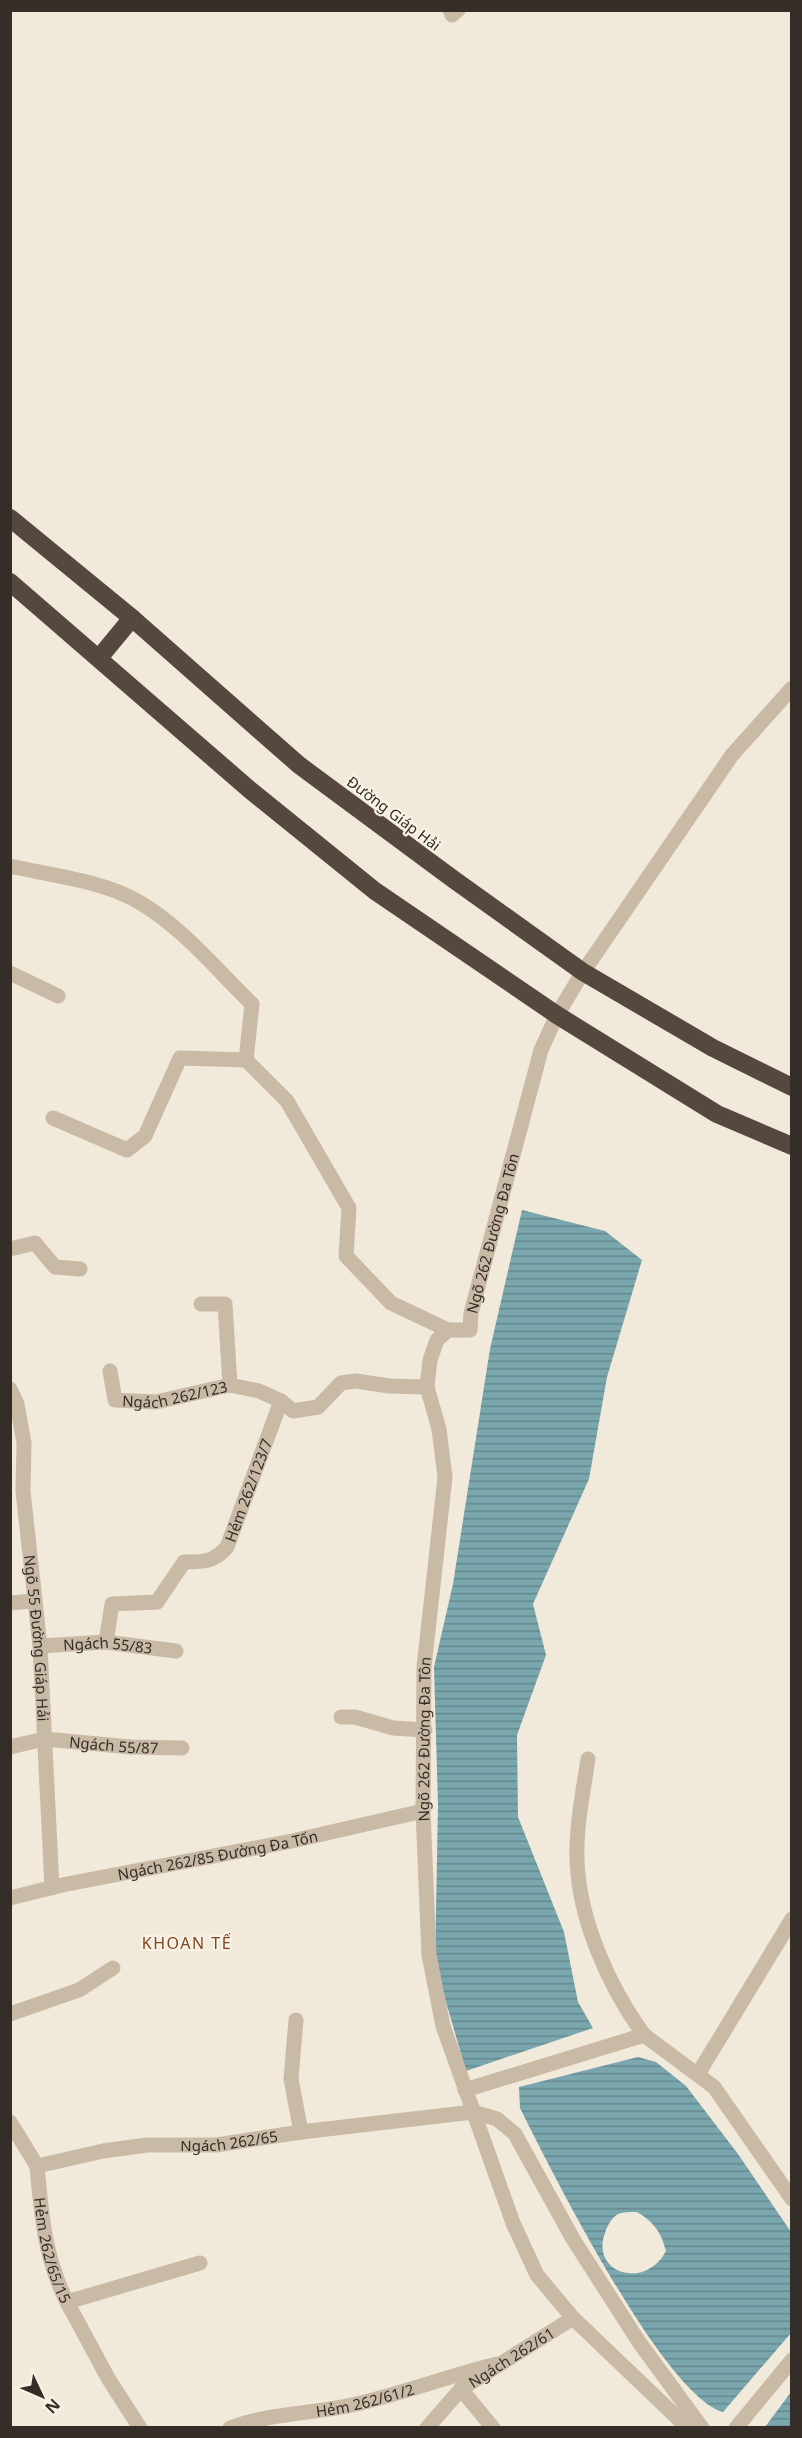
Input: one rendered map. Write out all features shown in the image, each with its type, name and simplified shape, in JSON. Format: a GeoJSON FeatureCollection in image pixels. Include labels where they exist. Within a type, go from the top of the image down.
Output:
{"type":"FeatureCollection","features":[{"type":"Feature","properties":{"kind":"highway","name":"Đường Giáp Hải"},"geometry":{"type":"LineString","coordinates":[[10,518],[132,618],[299,765],[583,972],[713,1048],[792,1087]]}},
{"type":"Feature","properties":{"kind":"highway"},"geometry":{"type":"LineString","coordinates":[[10,582],[250,790],[375,891],[556,1015],[717,1114],[792,1146]]}},
{"type":"Feature","properties":{"kind":"highway"},"geometry":{"type":"LineString","coordinates":[[99,658],[132,618]]}},
{"type":"Feature","properties":{"kind":"street"},"geometry":{"type":"LineString","coordinates":[[450,10],[452,15],[459,10]]}},
{"type":"Feature","properties":{"kind":"street"},"geometry":{"type":"LineString","coordinates":[[556,1015],[732,755],[792,688]]}},
{"type":"Feature","properties":{"kind":"street"},"geometry":{"type":"LineString","coordinates":[[10,866],[92,884],[138,901],[172,926],[252,1004],[246,1060]]}},
{"type":"Feature","properties":{"kind":"street"},"geometry":{"type":"LineString","coordinates":[[10,973],[58,996]]}},
{"type":"Feature","properties":{"kind":"street","name":"Ngõ 262 Đường Đa Tôn"},"geometry":{"type":"LineString","coordinates":[[556,1015],[541,1050],[471,1313],[470,1330],[448,1330],[437,1340],[430,1360],[427,1387],[439,1429],[445,1477],[424,1667],[423,1811],[429,1955],[443,2025],[524,2250],[548,2290],[573,2318],[688,2427]]}},
{"type":"Feature","properties":{"kind":"street"},"geometry":{"type":"LineString","coordinates":[[53,1118],[127,1150],[145,1136],[180,1058],[246,1060],[287,1101],[349,1208],[346,1256],[391,1303],[448,1330]]}},
{"type":"Feature","properties":{"kind":"street"},"geometry":{"type":"LineString","coordinates":[[10,1249],[35,1243],[55,1267],[80,1269]]}},
{"type":"Feature","properties":{"kind":"street"},"geometry":{"type":"LineString","coordinates":[[201,1304],[225,1304],[230,1385]]}},
{"type":"Feature","properties":{"kind":"street","name":"Ngách 262/123"},"geometry":{"type":"LineString","coordinates":[[110,1371],[115,1400],[156,1402],[230,1385],[259,1391],[281,1401],[293,1411],[318,1407],[341,1383],[356,1381],[389,1386],[427,1387]]}},
{"type":"Feature","properties":{"kind":"street","name":"Ngõ 55 Đường Giáp Hải"},"geometry":{"type":"LineString","coordinates":[[10,1389],[17,1404],[17,1444],[40,1646],[52,1888]]}},
{"type":"Feature","properties":{"kind":"street","name":"Hẻm 262/123/7"},"geometry":{"type":"LineString","coordinates":[[105,1641],[112,1604],[157,1602],[184,1562],[207,1562],[218,1557],[227,1547],[281,1401]]}},
{"type":"Feature","properties":{"kind":"street"},"geometry":{"type":"LineString","coordinates":[[10,1604],[34,1601]]}},
{"type":"Feature","properties":{"kind":"street","name":"Ngách 55/83"},"geometry":{"type":"LineString","coordinates":[[40,1646],[105,1641],[176,1651]]}},
{"type":"Feature","properties":{"kind":"street"},"geometry":{"type":"LineString","coordinates":[[341,1717],[355,1717],[393,1728],[425,1730]]}},
{"type":"Feature","properties":{"kind":"street","name":"Ngách 55/87"},"geometry":{"type":"LineString","coordinates":[[10,1747],[44,1739],[131,1747],[182,1748]]}},
{"type":"Feature","properties":{"kind":"street"},"geometry":{"type":"LineString","coordinates":[[588,1758],[577,1858],[581,1898],[615,1992],[644,2035],[714,2087],[792,2199]]}},
{"type":"Feature","properties":{"kind":"street","name":"Ngách 262/85 Đường Đa Tốn"},"geometry":{"type":"LineString","coordinates":[[10,1898],[292,1841],[423,1811]]}},
{"type":"Feature","properties":{"kind":"street"},"geometry":{"type":"LineString","coordinates":[[698,2074],[792,1919]]}},
{"type":"Feature","properties":{"kind":"street"},"geometry":{"type":"LineString","coordinates":[[10,2014],[79,1989],[113,1968]]}},
{"type":"Feature","properties":{"kind":"street"},"geometry":{"type":"LineString","coordinates":[[296,2020],[291,2079],[301,2132]]}},
{"type":"Feature","properties":{"kind":"street"},"geometry":{"type":"LineString","coordinates":[[465,2090],[644,2035]]}},
{"type":"Feature","properties":{"kind":"street"},"geometry":{"type":"LineString","coordinates":[[473,2112],[497,2119],[515,2134],[585,2258],[639,2342],[702,2427]]}},
{"type":"Feature","properties":{"kind":"street","name":"Ngách 262/65"},"geometry":{"type":"LineString","coordinates":[[37,2166],[103,2151],[147,2145],[216,2145],[301,2132],[473,2112]]}},
{"type":"Feature","properties":{"kind":"street"},"geometry":{"type":"LineString","coordinates":[[10,2122],[37,2166]]}},
{"type":"Feature","properties":{"kind":"street","name":"Hẻm 262/65/15"},"geometry":{"type":"LineString","coordinates":[[37,2166],[41,2212],[51,2265],[67,2302],[200,2263]]}},
{"type":"Feature","properties":{"kind":"street"},"geometry":{"type":"LineString","coordinates":[[67,2302],[108,2378],[140,2427]]}},
{"type":"Feature","properties":{"kind":"street","name":"Ngách 262/61"},"geometry":{"type":"LineString","coordinates":[[493,2427],[461,2389],[497,2364],[573,2318]]}},
{"type":"Feature","properties":{"kind":"street"},"geometry":{"type":"LineString","coordinates":[[736,2427],[792,2360]]}},
{"type":"Feature","properties":{"kind":"street","name":"Hẻm 262/61/2"},"geometry":{"type":"LineString","coordinates":[[230,2427],[270,2416],[349,2406],[446,2376],[497,2364]]}},
{"type":"Feature","properties":{"kind":"street"},"geometry":{"type":"LineString","coordinates":[[427,2427],[461,2389]]}},
{"type":"Feature","properties":{"kind":"water"},"geometry":{"type":"Polygon","coordinates":[[[522,1210],[605,1231],[642,1260],[607,1377],[589,1479],[533,1604],[546,1655],[517,1735],[518,1817],[564,1932],[578,2002],[593,2028],[466,2071],[435,1964],[438,1805],[434,1667],[453,1584],[490,1349],[522,1210]]]}},
{"type":"Feature","properties":{"kind":"water"},"geometry":{"type":"Polygon","coordinates":[[[638,2057],[656,2062],[686,2086],[738,2154],[791,2232],[791,2333],[723,2412],[698,2397],[670,2366],[640,2324],[610,2276],[535,2138],[520,2108],[519,2087],[638,2057]],[[637,2212],[618,2214],[606,2230],[602,2247],[605,2258],[612,2267],[622,2272],[646,2271],[657,2263],[666,2251],[656,2228],[637,2212]]]}},
{"type":"Feature","properties":{"kind":"water"},"geometry":{"type":"Polygon","coordinates":[[[791,2392],[791,2427],[765,2427],[791,2392]]]}},
{"type":"Feature","properties":{"kind":"district","name":"KHOAN TẾ"},"geometry":{"type":"Point","coordinates":[187,1943]}}]}
